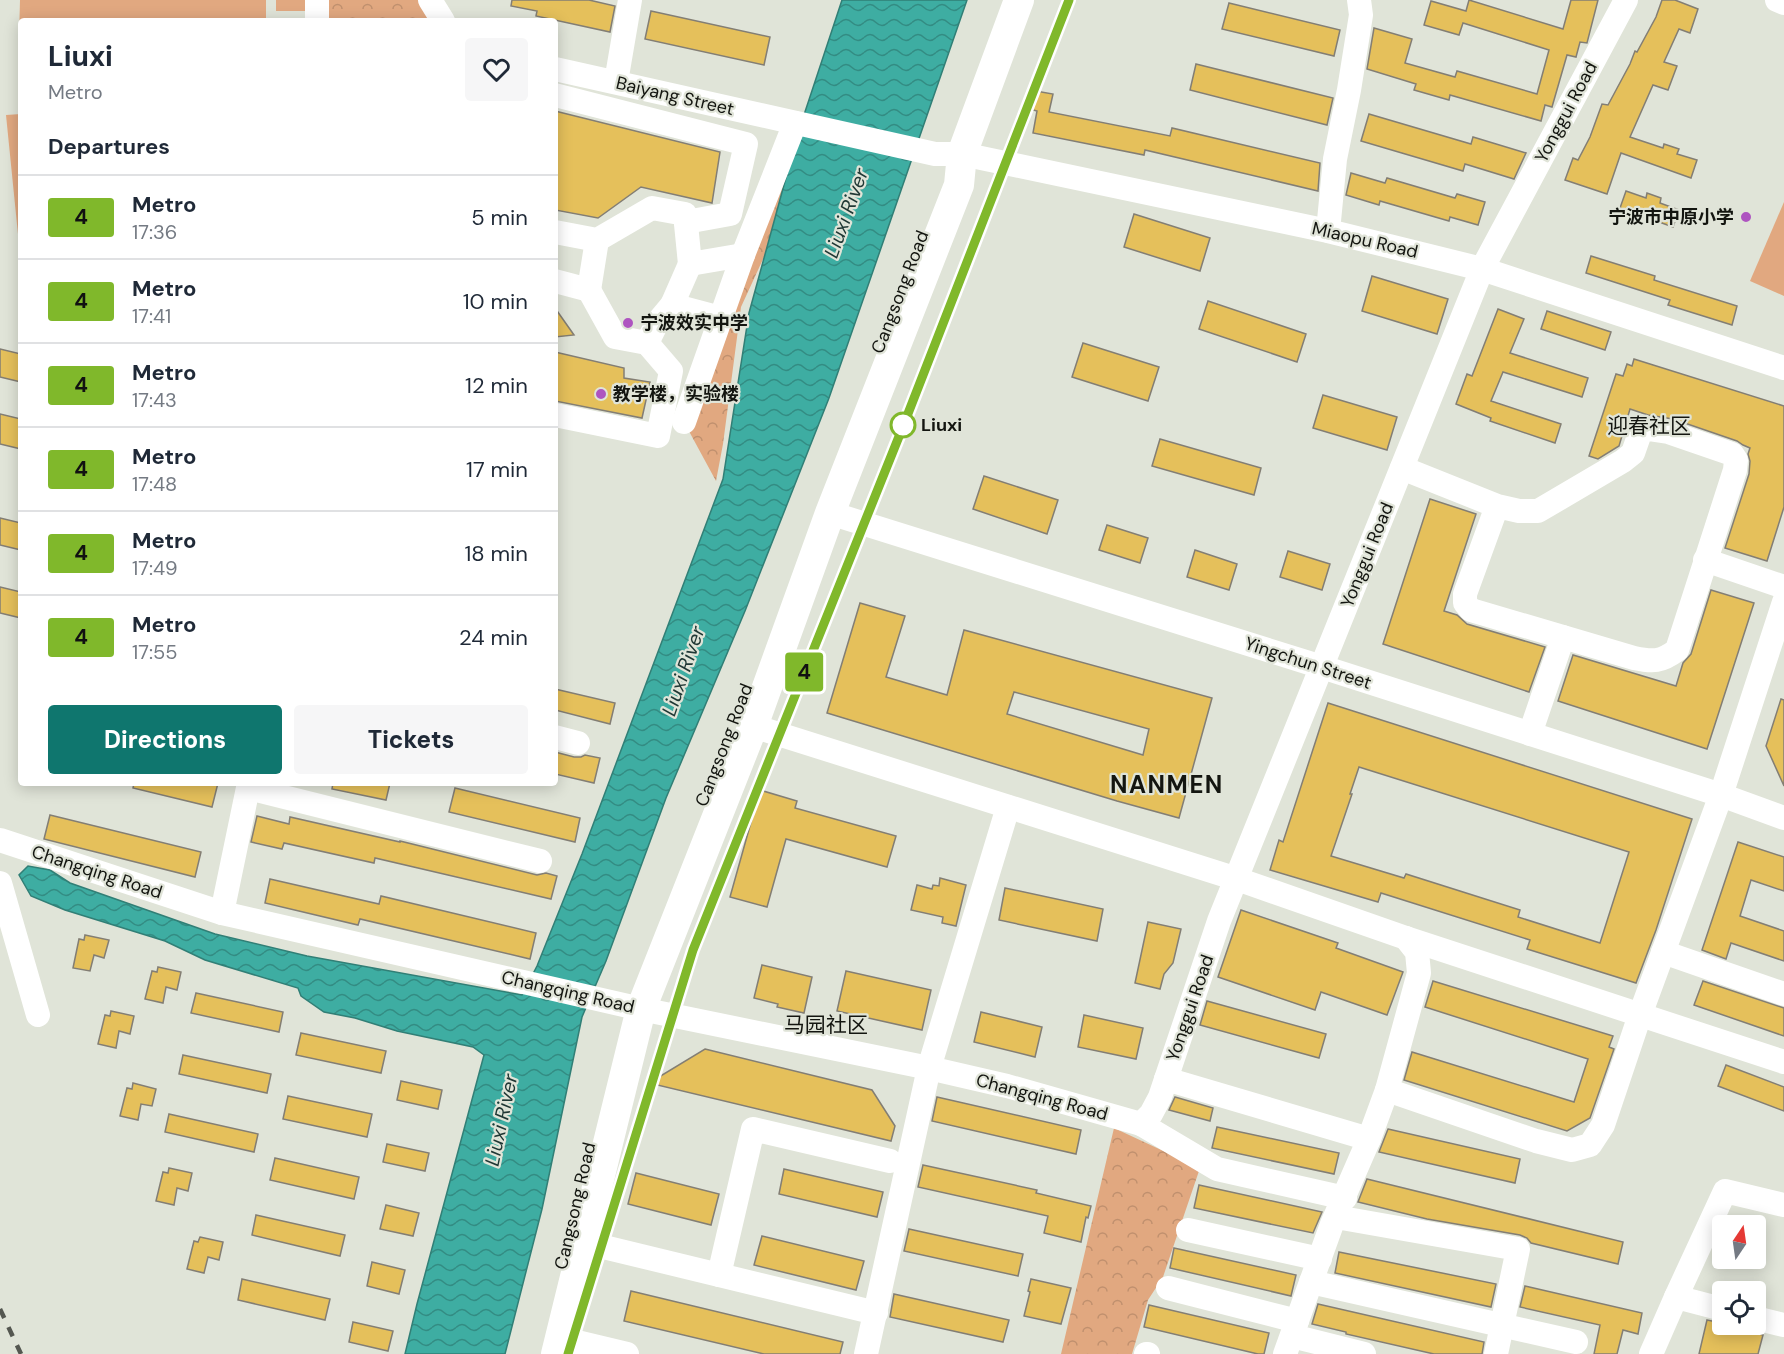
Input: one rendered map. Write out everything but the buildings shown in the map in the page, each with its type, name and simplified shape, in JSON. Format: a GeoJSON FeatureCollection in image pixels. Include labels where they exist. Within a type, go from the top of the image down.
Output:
{"type":"FeatureCollection","features":[{"type":"Feature","properties":{"kind":"main road","name":"Cangsong Road"},"geometry":{"type":"LineString","coordinates":[[552,1349],[626,1005],[948,168],[948,154],[1019,0]]}},
{"type":"Feature","properties":{"kind":"main road","name":"Cangsong Road"},"geometry":{"type":"LineString","coordinates":[[552,1349],[583,1242],[626,1005],[753,726],[830,513],[959,186],[948,154]]}},
{"type":"Feature","properties":{"kind":"street"},"geometry":{"type":"LineString","coordinates":[[317,0],[317,18]]}},
{"type":"Feature","properties":{"kind":"street"},"geometry":{"type":"LineString","coordinates":[[430,0],[441,18]]}},
{"type":"Feature","properties":{"kind":"street"},"geometry":{"type":"LineString","coordinates":[[448,0],[455,18]]}},
{"type":"Feature","properties":{"kind":"street"},"geometry":{"type":"LineString","coordinates":[[616,82],[630,0]]}},
{"type":"Feature","properties":{"kind":"street"},"geometry":{"type":"LineString","coordinates":[[1328,231],[1335,159],[1361,15],[1359,0]]}},
{"type":"Feature","properties":{"kind":"street","name":"Yonggui Road"},"geometry":{"type":"LineString","coordinates":[[1141,1124],[1151,1114],[1160,1097],[1220,921],[1482,269],[1626,0]]}},
{"type":"Feature","properties":{"kind":"street"},"geometry":{"type":"LineString","coordinates":[[1777,0],[1784,3]]}},
{"type":"Feature","properties":{"kind":"street","name":"Baiyang Street"},"geometry":{"type":"LineString","coordinates":[[558,70],[795,123],[948,154]]}},
{"type":"Feature","properties":{"kind":"street"},"geometry":{"type":"LineString","coordinates":[[558,96],[746,144],[730,214],[686,222]]}},
{"type":"Feature","properties":{"kind":"street"},"geometry":{"type":"LineString","coordinates":[[684,422],[743,255],[795,123]]}},
{"type":"Feature","properties":{"kind":"street","name":"Miaopu Road"},"geometry":{"type":"LineString","coordinates":[[948,154],[1328,231],[1482,269],[1784,368]]}},
{"type":"Feature","properties":{"kind":"street"},"geometry":{"type":"LineString","coordinates":[[558,233],[597,240],[652,208],[685,214],[690,264],[672,304],[657,323],[647,343]]}},
{"type":"Feature","properties":{"kind":"street"},"geometry":{"type":"LineString","coordinates":[[558,416],[658,436],[671,371],[647,343],[615,337],[589,290],[597,240]]}},
{"type":"Feature","properties":{"kind":"street"},"geometry":{"type":"LineString","coordinates":[[690,264],[743,255]]}},
{"type":"Feature","properties":{"kind":"street"},"geometry":{"type":"LineString","coordinates":[[558,282],[589,290]]}},
{"type":"Feature","properties":{"kind":"street"},"geometry":{"type":"LineString","coordinates":[[672,304],[721,318]]}},
{"type":"Feature","properties":{"kind":"street"},"geometry":{"type":"LineString","coordinates":[[1402,468],[1497,506],[1519,512],[1538,511],[1623,461],[1633,453],[1640,433],[1648,429],[1668,432],[1732,454],[1736,460],[1735,470],[1677,650],[1665,659],[1649,662],[1471,610],[1465,603],[1465,594],[1497,506]]}},
{"type":"Feature","properties":{"kind":"street","name":"Yingchun Street"},"geometry":{"type":"LineString","coordinates":[[830,513],[1322,667],[1721,795],[1784,818]]}},
{"type":"Feature","properties":{"kind":"street"},"geometry":{"type":"LineString","coordinates":[[1706,560],[1784,587]]}},
{"type":"Feature","properties":{"kind":"street"},"geometry":{"type":"LineString","coordinates":[[1387,1089],[1536,1141],[1572,1150],[1590,1145],[1603,1125],[1640,1015],[1721,795],[1784,602]]}},
{"type":"Feature","properties":{"kind":"street"},"geometry":{"type":"LineString","coordinates":[[1530,734],[1563,637]]}},
{"type":"Feature","properties":{"kind":"street"},"geometry":{"type":"LineString","coordinates":[[753,726],[1237,879],[1406,938],[1784,1062]]}},
{"type":"Feature","properties":{"kind":"street"},"geometry":{"type":"LineString","coordinates":[[222,913],[249,786],[540,861]]}},
{"type":"Feature","properties":{"kind":"street"},"geometry":{"type":"LineString","coordinates":[[866,1354],[929,1068],[1008,807]]}},
{"type":"Feature","properties":{"kind":"street","name":"Changqing Road"},"geometry":{"type":"LineString","coordinates":[[0,840],[222,913],[626,1005],[929,1068],[1007,1086],[1141,1124],[1217,1169],[1340,1207],[1518,1250],[1502,1327]]}},
{"type":"Feature","properties":{"kind":"street"},"geometry":{"type":"LineString","coordinates":[[0,883],[38,1015]]}},
{"type":"Feature","properties":{"kind":"street"},"geometry":{"type":"LineString","coordinates":[[1291,1337],[1340,1207],[1370,1139],[1387,1089],[1419,973],[1418,952],[1406,938]]}},
{"type":"Feature","properties":{"kind":"street"},"geometry":{"type":"LineString","coordinates":[[1663,952],[1784,994]]}},
{"type":"Feature","properties":{"kind":"street"},"geometry":{"type":"LineString","coordinates":[[1166,1079],[1370,1139]]}},
{"type":"Feature","properties":{"kind":"street"},"geometry":{"type":"LineString","coordinates":[[719,1275],[753,1129],[890,1161]]}},
{"type":"Feature","properties":{"kind":"street"},"geometry":{"type":"LineString","coordinates":[[1651,1354],[1725,1191],[1784,1205]]}},
{"type":"Feature","properties":{"kind":"street"},"geometry":{"type":"LineString","coordinates":[[1188,1230],[1320,1259]]}},
{"type":"Feature","properties":{"kind":"street"},"geometry":{"type":"LineString","coordinates":[[583,1242],[876,1313]]}},
{"type":"Feature","properties":{"kind":"street"},"geometry":{"type":"LineString","coordinates":[[1311,1282],[1576,1342]]}},
{"type":"Feature","properties":{"kind":"street"},"geometry":{"type":"LineString","coordinates":[[1168,1288],[1291,1337],[1364,1354]]}},
{"type":"Feature","properties":{"kind":"street"},"geometry":{"type":"LineString","coordinates":[[1676,1297],[1712,1306]]}},
{"type":"Feature","properties":{"kind":"street"},"geometry":{"type":"LineString","coordinates":[[1766,1321],[1784,1326]]}},
{"type":"Feature","properties":{"kind":"street"},"geometry":{"type":"LineString","coordinates":[[1496,1354],[1502,1327]]}},
{"type":"Feature","properties":{"kind":"street"},"geometry":{"type":"LineString","coordinates":[[552,1349],[627,1354]]}},
{"type":"Feature","properties":{"kind":"green space"},"geometry":{"type":"Polygon","coordinates":[[[20,0],[266,0],[266,18],[20,18],[20,0]]]}},
{"type":"Feature","properties":{"kind":"green space"},"geometry":{"type":"Polygon","coordinates":[[[276,0],[307,0],[307,11],[276,11],[276,0]]]}},
{"type":"Feature","properties":{"kind":"green space"},"geometry":{"type":"Polygon","coordinates":[[[327,0],[420,0],[432,18],[325,18],[327,0]]]}},
{"type":"Feature","properties":{"kind":"green space"},"geometry":{"type":"Polygon","coordinates":[[[18,114],[18,234],[6,115],[18,114]]]}},
{"type":"Feature","properties":{"kind":"green space"},"geometry":{"type":"Polygon","coordinates":[[[795,123],[823,129],[741,307],[716,481],[684,422],[795,123]]]}},
{"type":"Feature","properties":{"kind":"green space"},"geometry":{"type":"Polygon","coordinates":[[[1784,202],[1784,296],[1750,281],[1784,202]]]}},
{"type":"Feature","properties":{"kind":"green space"},"geometry":{"type":"Polygon","coordinates":[[[1114,1128],[1200,1168],[1163,1277],[1148,1300],[1132,1354],[1061,1354],[1114,1128]]]}},
{"type":"Feature","properties":{"kind":"water","name":"Liuxi River"},"geometry":{"type":"Polygon","coordinates":[[[842,0],[967,0],[829,398],[745,611],[666,798],[606,961],[582,1017],[542,1209],[505,1354],[405,1354],[484,1055],[473,1047],[397,1031],[355,1018],[324,1012],[301,996],[298,988],[205,960],[165,941],[65,910],[31,896],[19,875],[28,866],[50,870],[70,883],[215,934],[307,956],[522,995],[537,966],[582,854],[723,479],[749,313],[799,130],[842,0]]]}},
{"type":"Feature","properties":{"kind":"railway"},"geometry":{"type":"LineString","coordinates":[[0,1309],[21,1354]]}},
{"type":"Feature","properties":{"kind":"metro line","name":"4"},"geometry":{"type":"LineString","coordinates":[[568,1354],[693,950],[902,429],[1069,0]]}},
{"type":"Feature","properties":{"kind":"place","name":"宁波市中原小学"},"geometry":{"type":"Point","coordinates":[1746,217]}},
{"type":"Feature","properties":{"kind":"place","name":"宁波效实中学"},"geometry":{"type":"Point","coordinates":[628,323]}},
{"type":"Feature","properties":{"kind":"place","name":"教学楼，实验楼"},"geometry":{"type":"Point","coordinates":[601,394]}},
{"type":"Feature","properties":{"kind":"place","name":"Liuxi"},"geometry":{"type":"Point","coordinates":[903,425]}},
{"type":"Feature","properties":{"kind":"district","name":"迎春社区"},"geometry":{"type":"Point","coordinates":[1649,426]}},
{"type":"Feature","properties":{"kind":"district","name":"NANMEN"},"geometry":{"type":"Point","coordinates":[1167,785]}},
{"type":"Feature","properties":{"kind":"district","name":"马园社区"},"geometry":{"type":"Point","coordinates":[826,1025]}}]}
